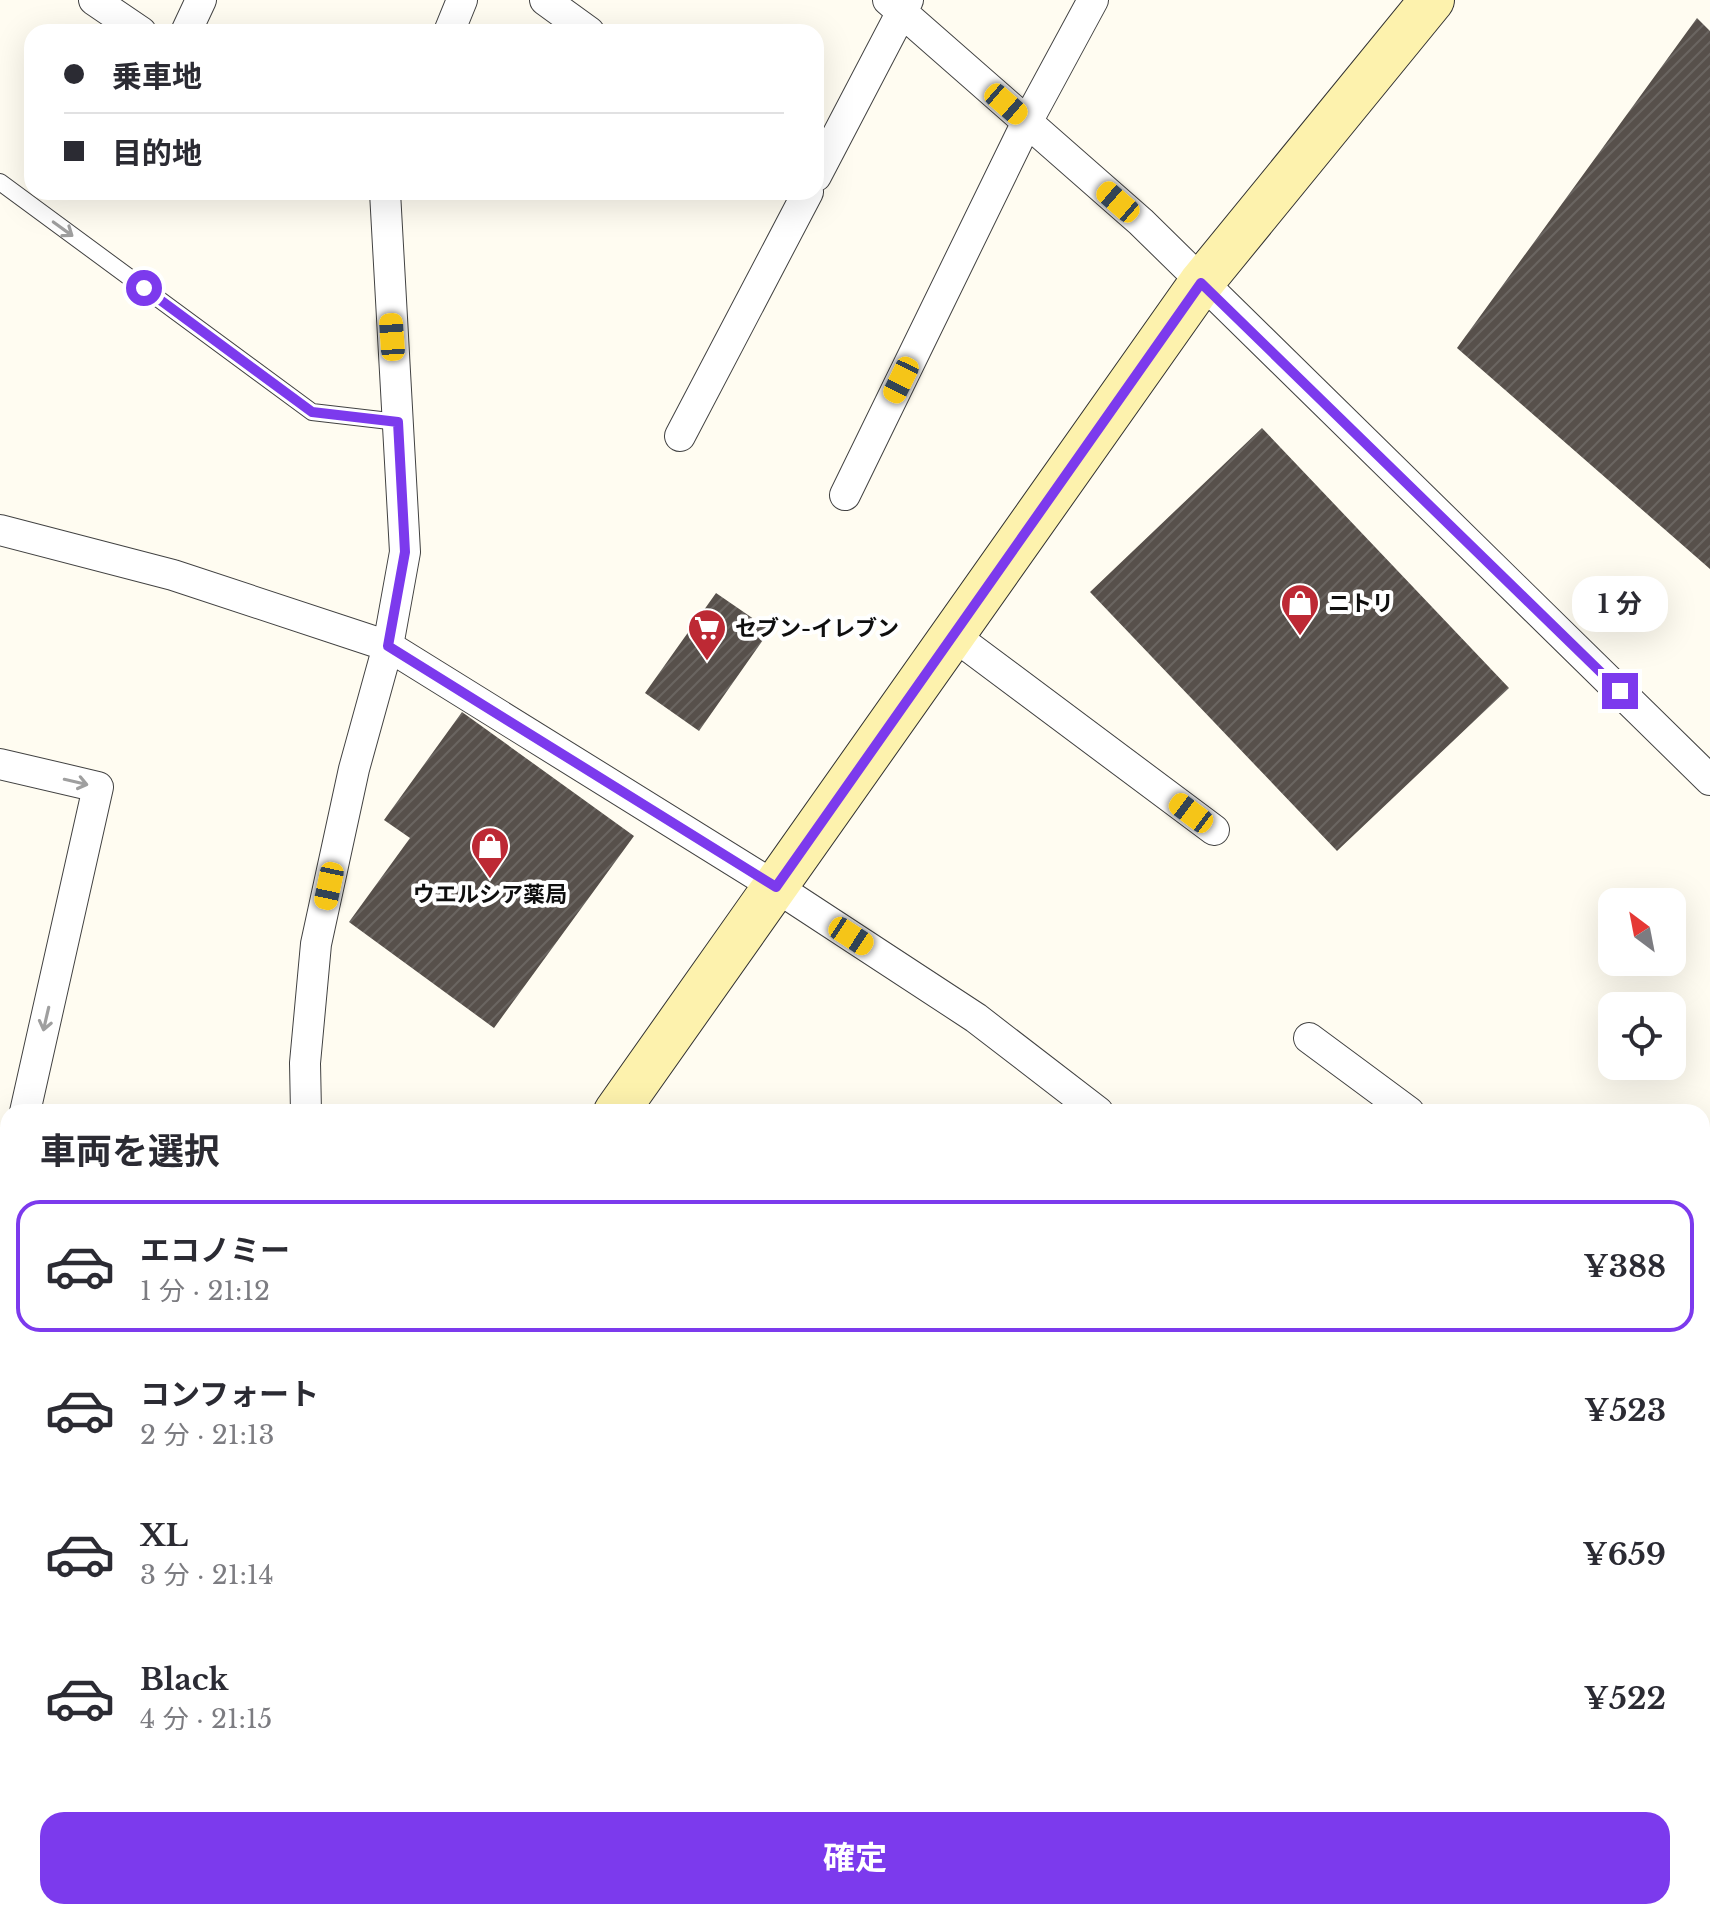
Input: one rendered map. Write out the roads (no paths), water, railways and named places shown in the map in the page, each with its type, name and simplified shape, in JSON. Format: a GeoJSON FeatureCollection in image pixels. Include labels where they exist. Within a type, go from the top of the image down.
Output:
{"type":"FeatureCollection","features":[{"type":"Feature","properties":{"kind":"street"},"geometry":{"type":"LineString","coordinates":[[94,0],[129,24]]}},
{"type":"Feature","properties":{"kind":"street"},"geometry":{"type":"LineString","coordinates":[[190,24],[201,0]]}},
{"type":"Feature","properties":{"kind":"street"},"geometry":{"type":"LineString","coordinates":[[452,24],[462,0]]}},
{"type":"Feature","properties":{"kind":"street"},"geometry":{"type":"LineString","coordinates":[[545,0],[578,24]]}},
{"type":"Feature","properties":{"kind":"street"},"geometry":{"type":"LineString","coordinates":[[845,495],[1027,122],[1093,0]]}},
{"type":"Feature","properties":{"kind":"street"},"geometry":{"type":"LineString","coordinates":[[622,1104],[1201,283],[1432,0]]}},
{"type":"Feature","properties":{"kind":"street"},"geometry":{"type":"LineString","coordinates":[[824,159],[899,4],[1141,222],[1710,780]]}},
{"type":"Feature","properties":{"kind":"street"},"geometry":{"type":"LineString","coordinates":[[306,1104],[305,1063],[316,944],[354,769],[388,646],[405,552],[382,200]]}},
{"type":"Feature","properties":{"kind":"street"},"geometry":{"type":"LineString","coordinates":[[680,436],[804,200]]}},
{"type":"Feature","properties":{"kind":"street"},"geometry":{"type":"LineString","coordinates":[[0,530],[173,575],[388,646],[776,887],[976,1018],[1088,1104]]}},
{"type":"Feature","properties":{"kind":"street"},"geometry":{"type":"LineString","coordinates":[[953,635],[1214,830]]}},
{"type":"Feature","properties":{"kind":"street"},"geometry":{"type":"LineString","coordinates":[[0,764],[98,787],[27,1104]]}},
{"type":"Feature","properties":{"kind":"street"},"geometry":{"type":"LineString","coordinates":[[1309,1038],[1398,1104]]}},
{"type":"Feature","properties":{"kind":"lane"},"geometry":{"type":"LineString","coordinates":[[0,182],[24,200]]}},
{"type":"Feature","properties":{"kind":"lane"},"geometry":{"type":"LineString","coordinates":[[24,200],[312,412],[398,422]]}},
{"type":"Feature","properties":{"kind":"place","name":"ニトリ"},"geometry":{"type":"Point","coordinates":[1300,637]}},
{"type":"Feature","properties":{"kind":"place","name":"セブン-イレブン"},"geometry":{"type":"Point","coordinates":[707,662]}},
{"type":"Feature","properties":{"kind":"place","name":"ウエルシア薬局"},"geometry":{"type":"Point","coordinates":[490,880]}}]}
